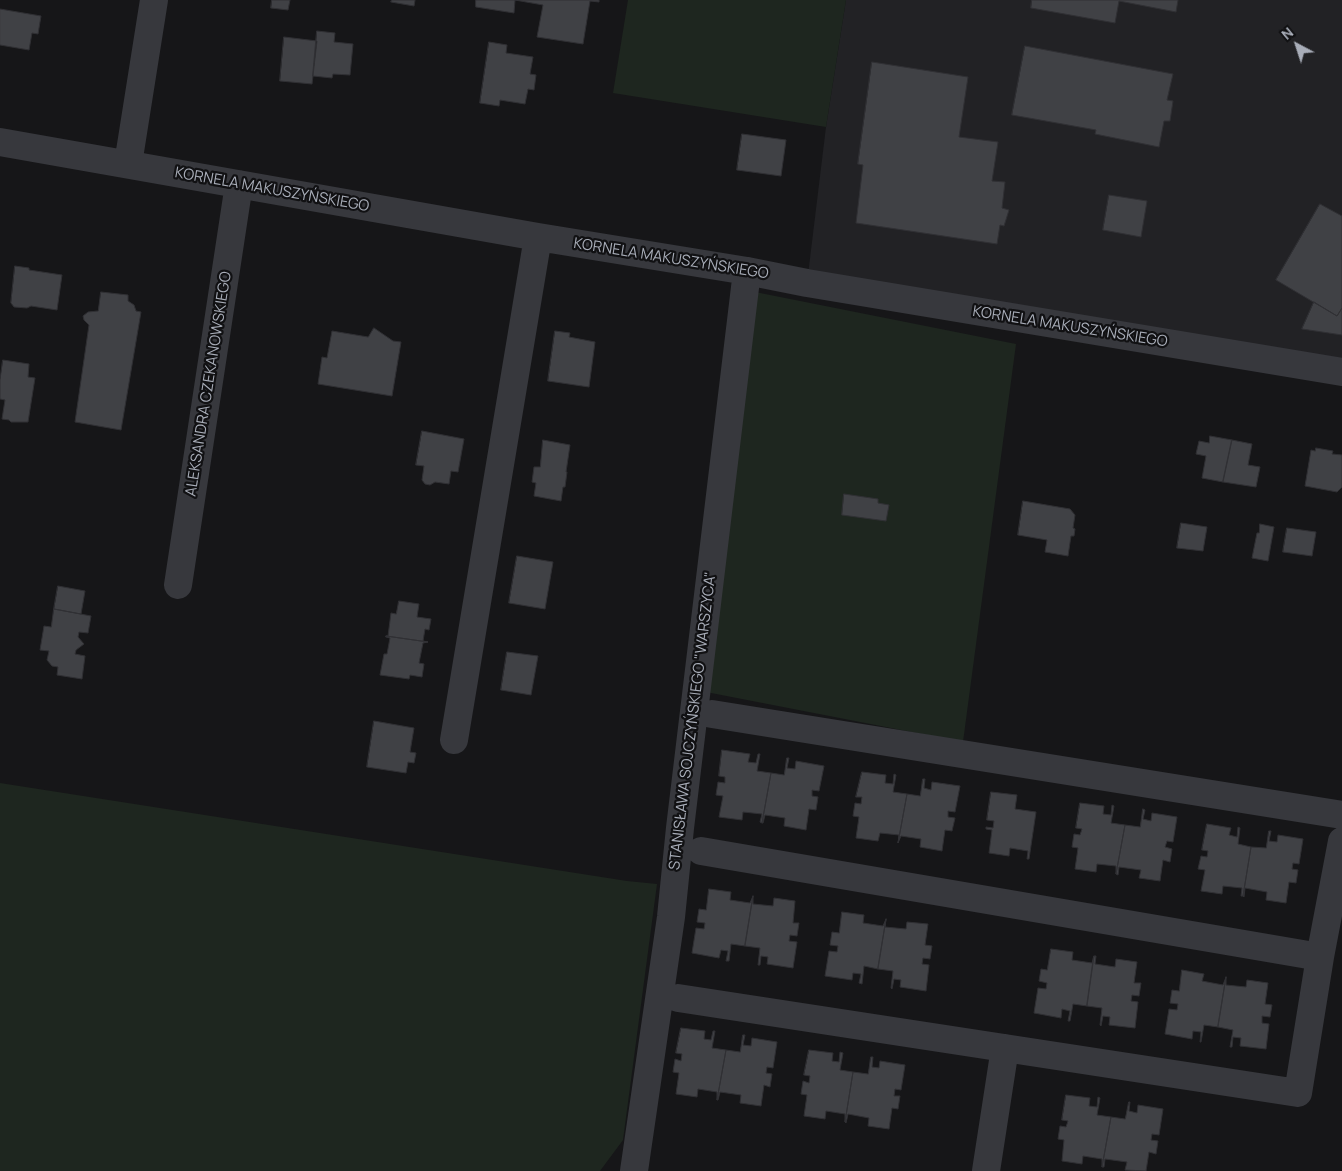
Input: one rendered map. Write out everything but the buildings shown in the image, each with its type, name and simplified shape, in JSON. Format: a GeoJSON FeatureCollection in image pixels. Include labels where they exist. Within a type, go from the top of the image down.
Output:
{"type":"FeatureCollection","features":[{"type":"Feature","properties":{"kind":"street"},"geometry":{"type":"LineString","coordinates":[[128,164],[154,0]]}},
{"type":"Feature","properties":{"kind":"street","name":"KORNELA MAKUSZYŃSKIEGO"},"geometry":{"type":"LineString","coordinates":[[0,142],[538,237],[1342,372]]}},
{"type":"Feature","properties":{"kind":"street","name":"ALEKSANDRA CZEKANOWSKIEGO"},"geometry":{"type":"LineString","coordinates":[[178,585],[239,184]]}},
{"type":"Feature","properties":{"kind":"street"},"geometry":{"type":"LineString","coordinates":[[454,740],[538,237]]}},
{"type":"Feature","properties":{"kind":"street","name":"STANISŁAWA SOJCZYŃSKIEGO \"WARSZYCA\""},"geometry":{"type":"LineString","coordinates":[[634,1171],[671,917],[681,818],[747,271]]}},
{"type":"Feature","properties":{"kind":"street"},"geometry":{"type":"LineString","coordinates":[[712,714],[1342,815]]}},
{"type":"Feature","properties":{"kind":"street"},"geometry":{"type":"LineString","coordinates":[[678,998],[1298,1093],[1320,956],[1342,842]]}},
{"type":"Feature","properties":{"kind":"street"},"geometry":{"type":"LineString","coordinates":[[701,851],[1320,956]]}},
{"type":"Feature","properties":{"kind":"street"},"geometry":{"type":"LineString","coordinates":[[986,1171],[1005,1048]]}},
{"type":"Feature","properties":{"kind":"shaded area"},"geometry":{"type":"Polygon","coordinates":[[[628,0],[846,0],[826,127],[613,93],[628,0]]]}},
{"type":"Feature","properties":{"kind":"shaded area"},"geometry":{"type":"Polygon","coordinates":[[[846,0],[1342,0],[1342,372],[807,283],[826,127],[846,0]]]}},
{"type":"Feature","properties":{"kind":"shaded area"},"geometry":{"type":"Polygon","coordinates":[[[750,291],[1016,344],[963,742],[706,692],[750,291]]]}},
{"type":"Feature","properties":{"kind":"shaded area"},"geometry":{"type":"Polygon","coordinates":[[[0,783],[627,881],[657,884],[623,1140],[600,1171],[0,1171],[0,783]]]}}]}
